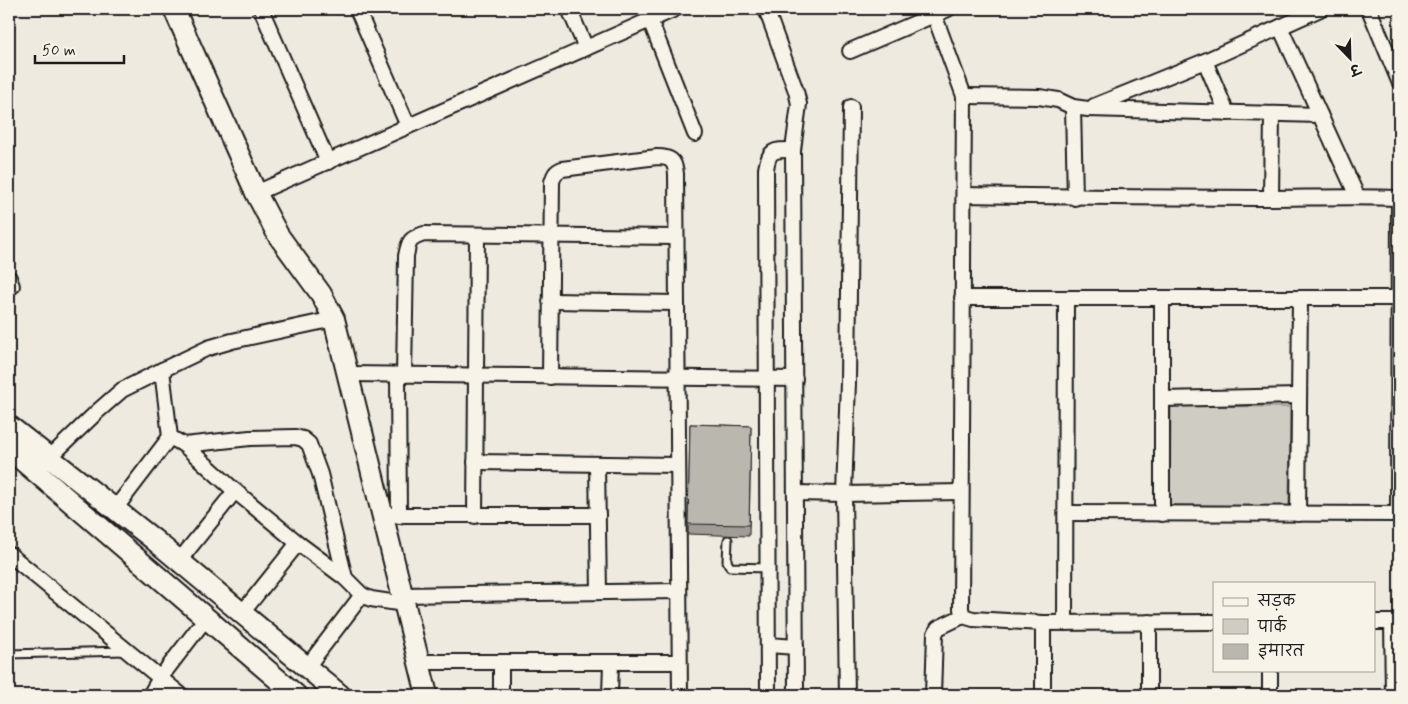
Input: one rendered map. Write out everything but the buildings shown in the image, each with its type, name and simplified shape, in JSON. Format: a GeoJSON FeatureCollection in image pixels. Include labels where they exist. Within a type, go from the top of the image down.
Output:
{"type":"FeatureCollection","features":[{"type":"Feature","properties":{"kind":"street"},"geometry":{"type":"LineString","coordinates":[[174,9],[256,192],[278,235],[321,294],[334,320],[348,374],[391,516],[403,600],[427,695]]}},
{"type":"Feature","properties":{"kind":"street"},"geometry":{"type":"LineString","coordinates":[[261,9],[328,162]]}},
{"type":"Feature","properties":{"kind":"street"},"geometry":{"type":"LineString","coordinates":[[357,9],[408,126]]}},
{"type":"Feature","properties":{"kind":"street"},"geometry":{"type":"LineString","coordinates":[[569,9],[586,48]]}},
{"type":"Feature","properties":{"kind":"street"},"geometry":{"type":"LineString","coordinates":[[256,192],[675,9]]}},
{"type":"Feature","properties":{"kind":"street"},"geometry":{"type":"LineString","coordinates":[[766,9],[799,104],[793,150],[796,695]]}},
{"type":"Feature","properties":{"kind":"street"},"geometry":{"type":"LineString","coordinates":[[850,51],[933,12],[948,9]]}},
{"type":"Feature","properties":{"kind":"street"},"geometry":{"type":"LineString","coordinates":[[1088,109],[1205,61],[1320,9]]}},
{"type":"Feature","properties":{"kind":"street"},"geometry":{"type":"LineString","coordinates":[[1369,9],[1399,81]]}},
{"type":"Feature","properties":{"kind":"street"},"geometry":{"type":"LineString","coordinates":[[933,12],[964,96],[960,609],[963,616]]}},
{"type":"Feature","properties":{"kind":"street"},"geometry":{"type":"LineString","coordinates":[[650,20],[695,134]]}},
{"type":"Feature","properties":{"kind":"street"},"geometry":{"type":"LineString","coordinates":[[1280,27],[1357,196]]}},
{"type":"Feature","properties":{"kind":"street"},"geometry":{"type":"LineString","coordinates":[[1205,61],[1227,113]]}},
{"type":"Feature","properties":{"kind":"street"},"geometry":{"type":"LineString","coordinates":[[964,96],[1039,97],[1058,100],[1073,107],[1088,109],[1320,115]]}},
{"type":"Feature","properties":{"kind":"street"},"geometry":{"type":"LineString","coordinates":[[847,695],[844,494],[848,382],[851,107]]}},
{"type":"Feature","properties":{"kind":"street"},"geometry":{"type":"LineString","coordinates":[[1073,107],[1075,198]]}},
{"type":"Feature","properties":{"kind":"street"},"geometry":{"type":"LineString","coordinates":[[1271,198],[1272,114]]}},
{"type":"Feature","properties":{"kind":"street"},"geometry":{"type":"LineString","coordinates":[[768,695],[766,169],[770,154],[776,150],[793,150]]}},
{"type":"Feature","properties":{"kind":"street"},"geometry":{"type":"LineString","coordinates":[[550,377],[552,182],[554,175],[556,172],[572,168],[665,157],[672,161],[675,167],[680,695]]}},
{"type":"Feature","properties":{"kind":"street"},"geometry":{"type":"LineString","coordinates":[[964,195],[1075,198],[1357,196],[1399,198],[1399,514],[1066,513]]}},
{"type":"Feature","properties":{"kind":"street"},"geometry":{"type":"LineString","coordinates":[[391,516],[401,375],[406,256],[409,243],[414,237],[424,234],[477,234],[675,237]]}},
{"type":"Feature","properties":{"kind":"street"},"geometry":{"type":"LineString","coordinates":[[475,516],[477,234]]}},
{"type":"Feature","properties":{"kind":"street"},"geometry":{"type":"LineString","coordinates":[[962,298],[1398,298]]}},
{"type":"Feature","properties":{"kind":"street"},"geometry":{"type":"LineString","coordinates":[[1298,514],[1300,298]]}},
{"type":"Feature","properties":{"kind":"street"},"geometry":{"type":"LineString","coordinates":[[1065,623],[1066,299]]}},
{"type":"Feature","properties":{"kind":"street"},"geometry":{"type":"LineString","coordinates":[[1162,299],[1162,514]]}},
{"type":"Feature","properties":{"kind":"street"},"geometry":{"type":"LineString","coordinates":[[550,301],[676,303]]}},
{"type":"Feature","properties":{"kind":"street"},"geometry":{"type":"LineString","coordinates":[[37,474],[49,458],[122,390],[208,348],[232,341],[334,320]]}},
{"type":"Feature","properties":{"kind":"street"},"geometry":{"type":"LineString","coordinates":[[115,509],[170,436],[162,370]]}},
{"type":"Feature","properties":{"kind":"street"},"geometry":{"type":"LineString","coordinates":[[348,374],[795,379]]}},
{"type":"Feature","properties":{"kind":"street"},"geometry":{"type":"LineString","coordinates":[[1162,398],[1298,396]]}},
{"type":"Feature","properties":{"kind":"street"},"geometry":{"type":"LineString","coordinates":[[9,426],[179,561],[340,695]]}},
{"type":"Feature","properties":{"kind":"street"},"geometry":{"type":"LineString","coordinates":[[170,436],[184,445],[235,491],[298,543],[345,578],[362,595],[371,599],[403,600],[599,592],[679,591]]}},
{"type":"Feature","properties":{"kind":"street"},"geometry":{"type":"LineString","coordinates":[[184,445],[250,438],[295,437],[303,439],[309,444],[320,474],[345,578]]}},
{"type":"Feature","properties":{"kind":"street"},"geometry":{"type":"LineString","coordinates":[[9,449],[296,695]]}},
{"type":"Feature","properties":{"kind":"street"},"geometry":{"type":"LineString","coordinates":[[475,462],[677,465]]}},
{"type":"Feature","properties":{"kind":"street"},"geometry":{"type":"LineString","coordinates":[[597,464],[599,592]]}},
{"type":"Feature","properties":{"kind":"street"},"geometry":{"type":"LineString","coordinates":[[179,561],[235,491]]}},
{"type":"Feature","properties":{"kind":"street"},"geometry":{"type":"LineString","coordinates":[[795,493],[961,492]]}},
{"type":"Feature","properties":{"kind":"street"},"geometry":{"type":"LineString","coordinates":[[391,516],[598,515]]}},
{"type":"Feature","properties":{"kind":"street"},"geometry":{"type":"LineString","coordinates":[[242,613],[298,543]]}},
{"type":"Feature","properties":{"kind":"street"},"geometry":{"type":"LineString","coordinates":[[9,554],[181,695]]}},
{"type":"Feature","properties":{"kind":"street"},"geometry":{"type":"LineString","coordinates":[[307,667],[362,595]]}},
{"type":"Feature","properties":{"kind":"street"},"geometry":{"type":"LineString","coordinates":[[934,695],[936,634],[938,628],[963,616],[973,619],[1043,623],[1213,622]]}},
{"type":"Feature","properties":{"kind":"street"},"geometry":{"type":"LineString","coordinates":[[150,695],[160,678],[206,618]]}},
{"type":"Feature","properties":{"kind":"street"},"geometry":{"type":"LineString","coordinates":[[1149,695],[1150,622]]}},
{"type":"Feature","properties":{"kind":"street"},"geometry":{"type":"LineString","coordinates":[[1376,622],[1396,622],[1393,695]]}},
{"type":"Feature","properties":{"kind":"street"},"geometry":{"type":"LineString","coordinates":[[1043,623],[1043,695]]}},
{"type":"Feature","properties":{"kind":"street"},"geometry":{"type":"LineString","coordinates":[[768,645],[796,647]]}},
{"type":"Feature","properties":{"kind":"street"},"geometry":{"type":"LineString","coordinates":[[419,662],[679,662]]}},
{"type":"Feature","properties":{"kind":"street"},"geometry":{"type":"LineString","coordinates":[[501,662],[501,695]]}},
{"type":"Feature","properties":{"kind":"street"},"geometry":{"type":"LineString","coordinates":[[610,695],[611,662]]}},
{"type":"Feature","properties":{"kind":"street"},"geometry":{"type":"LineString","coordinates":[[1270,672],[1270,695]]}},
{"type":"Feature","properties":{"kind":"lane"},"geometry":{"type":"LineString","coordinates":[[728,540],[727,561],[730,567],[768,568]]}},
{"type":"Feature","properties":{"kind":"lane"},"geometry":{"type":"LineString","coordinates":[[9,654],[127,651]]}},
{"type":"Feature","properties":{"kind":"green space"},"geometry":{"type":"Polygon","coordinates":[[[1171,406],[1290,407],[1289,506],[1170,505],[1171,406]]]}}]}
